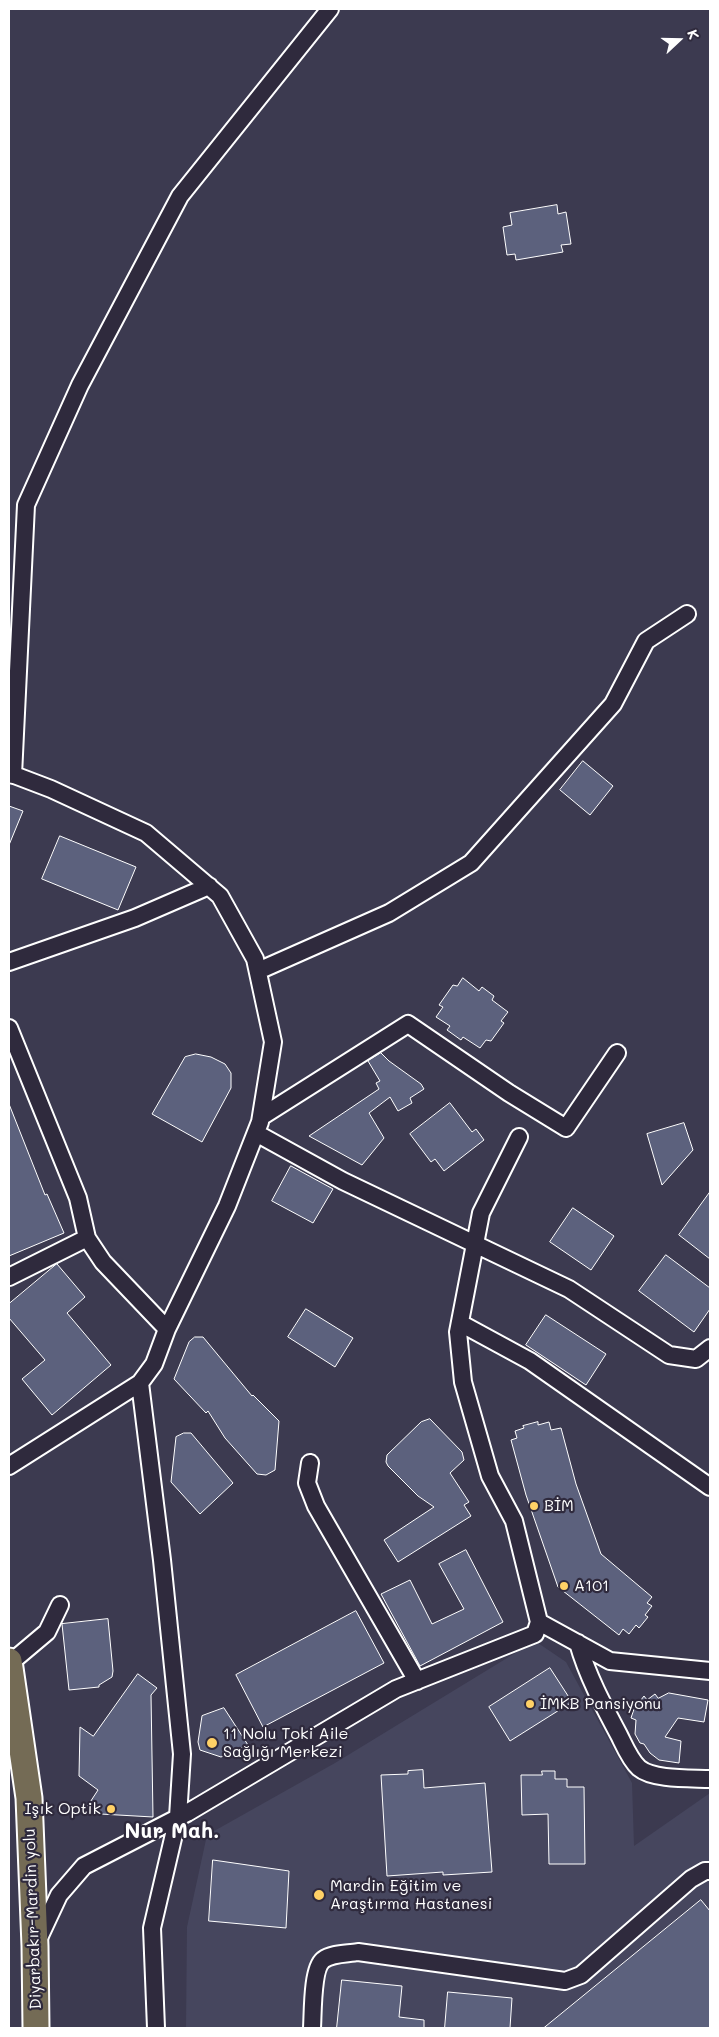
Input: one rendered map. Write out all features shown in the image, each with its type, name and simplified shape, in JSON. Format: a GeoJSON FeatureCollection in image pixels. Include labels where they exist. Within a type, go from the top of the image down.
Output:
{"type":"FeatureCollection","features":[{"type":"Feature","properties":{"kind":"highway","name":"Diyarbakır-Mardin yolu"},"geometry":{"type":"LineString","coordinates":[[9,1662],[29,1798],[36,2028]]}},
{"type":"Feature","properties":{"kind":"street"},"geometry":{"type":"LineString","coordinates":[[9,1466],[140,1384],[154,1364],[167,1329],[227,1206],[256,1133],[261,1117],[273,1042],[255,958],[220,896],[146,833],[51,789],[11,774],[26,505],[80,385],[180,196],[330,9]]}},
{"type":"Feature","properties":{"kind":"street"},"geometry":{"type":"LineString","coordinates":[[258,971],[388,913],[471,863],[613,704],[646,641],[688,614]]}},
{"type":"Feature","properties":{"kind":"street"},"geometry":{"type":"LineString","coordinates":[[9,962],[135,918],[209,886]]}},
{"type":"Feature","properties":{"kind":"street"},"geometry":{"type":"LineString","coordinates":[[261,1117],[408,1024],[509,1093],[566,1128],[617,1054]]}},
{"type":"Feature","properties":{"kind":"street"},"geometry":{"type":"LineString","coordinates":[[9,1028],[78,1198],[88,1238],[103,1262],[167,1329]]}},
{"type":"Feature","properties":{"kind":"street"},"geometry":{"type":"LineString","coordinates":[[256,1133],[343,1181],[570,1289],[669,1355],[696,1359],[710,1348]]}},
{"type":"Feature","properties":{"kind":"street"},"geometry":{"type":"LineString","coordinates":[[35,1946],[59,1895],[84,1866],[178,1817],[396,1689],[535,1634],[539,1622],[514,1521],[490,1476],[463,1382],[458,1332],[481,1213],[519,1137]]}},
{"type":"Feature","properties":{"kind":"street"},"geometry":{"type":"LineString","coordinates":[[9,1277],[88,1238]]}},
{"type":"Feature","properties":{"kind":"street"},"geometry":{"type":"LineString","coordinates":[[460,1323],[530,1361],[710,1487]]}},
{"type":"Feature","properties":{"kind":"street"},"geometry":{"type":"LineString","coordinates":[[140,1384],[162,1560],[182,1754],[178,1817],[152,1928],[156,2028]]}},
{"type":"Feature","properties":{"kind":"street"},"geometry":{"type":"LineString","coordinates":[[310,1463],[307,1483],[316,1506],[417,1681]]}},
{"type":"Feature","properties":{"kind":"street"},"geometry":{"type":"LineString","coordinates":[[9,1662],[48,1632],[60,1606]]}},
{"type":"Feature","properties":{"kind":"street"},"geometry":{"type":"LineString","coordinates":[[539,1622],[610,1661],[710,1671]]}},
{"type":"Feature","properties":{"kind":"street"},"geometry":{"type":"LineString","coordinates":[[578,1643],[583,1662],[602,1702],[639,1768],[656,1776],[710,1779]]}},
{"type":"Feature","properties":{"kind":"street"},"geometry":{"type":"LineString","coordinates":[[312,2028],[316,1972],[322,1960],[331,1956],[358,1952],[565,1981],[581,1975],[690,1879],[705,1871],[710,1871]]}},
{"type":"Feature","properties":{"kind":"shaded area","name":"Mardin Eğitim ve Araştırma Hastanesi"},"geometry":{"type":"Polygon","coordinates":[[[535,1641],[566,1662],[632,1783],[634,1846],[710,1793],[710,2028],[186,2028],[187,1927],[207,1835],[335,1763],[535,1641]]]}},
{"type":"Feature","properties":{"kind":"building"},"geometry":{"type":"Polygon","coordinates":[[[557,205],[558,214],[566,212],[571,244],[561,245],[563,252],[516,260],[515,254],[507,255],[503,227],[512,225],[510,213],[557,205]]]}},
{"type":"Feature","properties":{"kind":"building"},"geometry":{"type":"Polygon","coordinates":[[[583,761],[613,786],[590,815],[560,790],[583,761]]]}},
{"type":"Feature","properties":{"kind":"building"},"geometry":{"type":"Polygon","coordinates":[[[9,806],[23,811],[9,845],[9,806]]]}},
{"type":"Feature","properties":{"kind":"building"},"geometry":{"type":"Polygon","coordinates":[[[60,836],[136,867],[118,910],[42,879],[60,836]]]}},
{"type":"Feature","properties":{"kind":"building"},"geometry":{"type":"Polygon","coordinates":[[[463,978],[479,991],[482,987],[494,996],[492,1000],[508,1012],[501,1021],[504,1023],[491,1041],[486,1040],[480,1048],[463,1037],[461,1040],[447,1030],[450,1026],[436,1017],[443,1007],[439,1005],[453,985],[457,986],[463,978]]]}},
{"type":"Feature","properties":{"kind":"building"},"geometry":{"type":"Polygon","coordinates":[[[381,1053],[421,1084],[424,1089],[410,1098],[412,1103],[398,1111],[390,1097],[369,1113],[384,1138],[362,1165],[309,1136],[379,1089],[376,1083],[380,1081],[368,1061],[381,1053]]]}},
{"type":"Feature","properties":{"kind":"building"},"geometry":{"type":"Polygon","coordinates":[[[196,1054],[211,1057],[225,1064],[231,1073],[231,1088],[202,1142],[152,1114],[185,1057],[196,1054]]]}},
{"type":"Feature","properties":{"kind":"building"},"geometry":{"type":"Polygon","coordinates":[[[450,1103],[472,1132],[476,1129],[484,1140],[444,1171],[435,1159],[431,1162],[410,1134],[450,1103]]]}},
{"type":"Feature","properties":{"kind":"building"},"geometry":{"type":"Polygon","coordinates":[[[9,1104],[45,1195],[47,1194],[64,1233],[9,1256],[9,1104]]]}},
{"type":"Feature","properties":{"kind":"building"},"geometry":{"type":"Polygon","coordinates":[[[684,1123],[693,1150],[662,1185],[647,1134],[684,1123]]]}},
{"type":"Feature","properties":{"kind":"building"},"geometry":{"type":"Polygon","coordinates":[[[291,1166],[333,1189],[313,1223],[272,1201],[291,1166]]]}},
{"type":"Feature","properties":{"kind":"building"},"geometry":{"type":"Polygon","coordinates":[[[710,1192],[710,1259],[679,1235],[710,1192]]]}},
{"type":"Feature","properties":{"kind":"building"},"geometry":{"type":"Polygon","coordinates":[[[573,1208],[614,1236],[591,1270],[550,1242],[573,1208]]]}},
{"type":"Feature","properties":{"kind":"building"},"geometry":{"type":"Polygon","coordinates":[[[666,1255],[710,1288],[710,1309],[694,1332],[639,1291],[666,1255]]]}},
{"type":"Feature","properties":{"kind":"building"},"geometry":{"type":"Polygon","coordinates":[[[57,1264],[85,1297],[67,1313],[111,1365],[52,1415],[22,1379],[45,1360],[9,1318],[9,1304],[57,1264]]]}},
{"type":"Feature","properties":{"kind":"building"},"geometry":{"type":"Polygon","coordinates":[[[306,1309],[353,1338],[335,1367],[288,1337],[306,1309]]]}},
{"type":"Feature","properties":{"kind":"building"},"geometry":{"type":"Polygon","coordinates":[[[546,1315],[606,1354],[586,1385],[526,1345],[546,1315]]]}},
{"type":"Feature","properties":{"kind":"building"},"geometry":{"type":"Polygon","coordinates":[[[195,1337],[203,1337],[252,1396],[279,1421],[275,1470],[266,1475],[257,1474],[225,1438],[208,1411],[206,1413],[174,1379],[189,1342],[195,1337]]]}},
{"type":"Feature","properties":{"kind":"building"},"geometry":{"type":"Polygon","coordinates":[[[430,1419],[462,1452],[464,1460],[450,1473],[469,1502],[464,1505],[471,1516],[398,1562],[384,1540],[434,1507],[418,1496],[388,1466],[386,1462],[387,1455],[421,1422],[430,1419]]]}},
{"type":"Feature","properties":{"kind":"building"},"geometry":{"type":"Polygon","coordinates":[[[538,1422],[538,1425],[549,1422],[551,1430],[561,1428],[576,1484],[601,1554],[652,1597],[647,1603],[652,1606],[645,1615],[648,1617],[639,1628],[636,1625],[629,1634],[623,1629],[619,1635],[558,1587],[526,1495],[511,1440],[517,1438],[515,1431],[524,1428],[523,1426],[538,1422]]]}},
{"type":"Feature","properties":{"kind":"building"},"geometry":{"type":"Polygon","coordinates":[[[184,1433],[191,1433],[233,1483],[200,1514],[171,1482],[176,1437],[184,1433]]]}},
{"type":"Feature","properties":{"kind":"building"},"geometry":{"type":"Polygon","coordinates":[[[466,1550],[503,1622],[420,1666],[381,1594],[410,1580],[432,1624],[464,1609],[439,1564],[466,1550]]]}},
{"type":"Feature","properties":{"kind":"building"},"geometry":{"type":"Polygon","coordinates":[[[356,1611],[384,1663],[263,1727],[236,1675],[356,1611]]]}},
{"type":"Feature","properties":{"kind":"building"},"geometry":{"type":"Polygon","coordinates":[[[108,1619],[112,1677],[99,1685],[99,1687],[69,1690],[62,1624],[108,1619]]]}},
{"type":"Feature","properties":{"kind":"building","name":"İMKB Pansiyonu"},"geometry":{"type":"Polygon","coordinates":[[[550,1668],[572,1702],[510,1741],[489,1707],[550,1668]]]}},
{"type":"Feature","properties":{"kind":"building"},"geometry":{"type":"Polygon","coordinates":[[[138,1674],[157,1688],[151,1695],[153,1817],[83,1813],[98,1790],[79,1776],[80,1727],[93,1736],[138,1674]]]}},
{"type":"Feature","properties":{"kind":"building"},"geometry":{"type":"Polygon","coordinates":[[[669,1693],[708,1700],[704,1722],[678,1718],[665,1737],[681,1741],[679,1763],[659,1760],[650,1753],[644,1744],[640,1743],[635,1734],[636,1720],[631,1718],[634,1709],[644,1696],[647,1700],[655,1694],[658,1698],[669,1693]]]}},
{"type":"Feature","properties":{"kind":"building"},"geometry":{"type":"Polygon","coordinates":[[[224,1708],[248,1745],[221,1757],[200,1750],[198,1742],[202,1716],[224,1708]]]}},
{"type":"Feature","properties":{"kind":"building"},"geometry":{"type":"Polygon","coordinates":[[[423,1770],[424,1788],[485,1783],[492,1872],[443,1875],[443,1872],[387,1876],[381,1775],[408,1774],[408,1771],[423,1770]]]}},
{"type":"Feature","properties":{"kind":"building"},"geometry":{"type":"Polygon","coordinates":[[[542,1771],[555,1771],[555,1779],[567,1779],[567,1787],[584,1787],[585,1864],[549,1864],[548,1814],[522,1815],[521,1775],[542,1775],[542,1771]]]}},
{"type":"Feature","properties":{"kind":"building"},"geometry":{"type":"Polygon","coordinates":[[[213,1860],[289,1871],[286,1928],[209,1921],[213,1860]]]}},
{"type":"Feature","properties":{"kind":"building"},"geometry":{"type":"Polygon","coordinates":[[[701,1900],[710,1911],[710,2028],[544,2028],[701,1900]]]}},
{"type":"Feature","properties":{"kind":"building"},"geometry":{"type":"Polygon","coordinates":[[[342,1980],[402,1986],[399,2017],[424,2020],[424,2028],[337,2028],[342,1980]]]}},
{"type":"Feature","properties":{"kind":"building"},"geometry":{"type":"Polygon","coordinates":[[[448,1992],[512,1998],[510,2028],[445,2028],[448,1992]]]}},
{"type":"Feature","properties":{"kind":"place","name":"BİM"},"geometry":{"type":"Point","coordinates":[534,1506]}},
{"type":"Feature","properties":{"kind":"place","name":"A101"},"geometry":{"type":"Point","coordinates":[564,1586]}},
{"type":"Feature","properties":{"kind":"place","name":"İMKB Pansiyonu"},"geometry":{"type":"Point","coordinates":[530,1704]}},
{"type":"Feature","properties":{"kind":"place","name":"11 Nolu Toki Aile Sağlığı Merkezi"},"geometry":{"type":"Point","coordinates":[212,1743]}},
{"type":"Feature","properties":{"kind":"place","name":"Işık Optik"},"geometry":{"type":"Point","coordinates":[111,1809]}},
{"type":"Feature","properties":{"kind":"place","name":"Mardin Eğitim ve Araştırma Hastanesi"},"geometry":{"type":"Point","coordinates":[319,1895]}},
{"type":"Feature","properties":{"kind":"district","name":"Nur Mah."},"geometry":{"type":"Point","coordinates":[172,1832]}}]}
